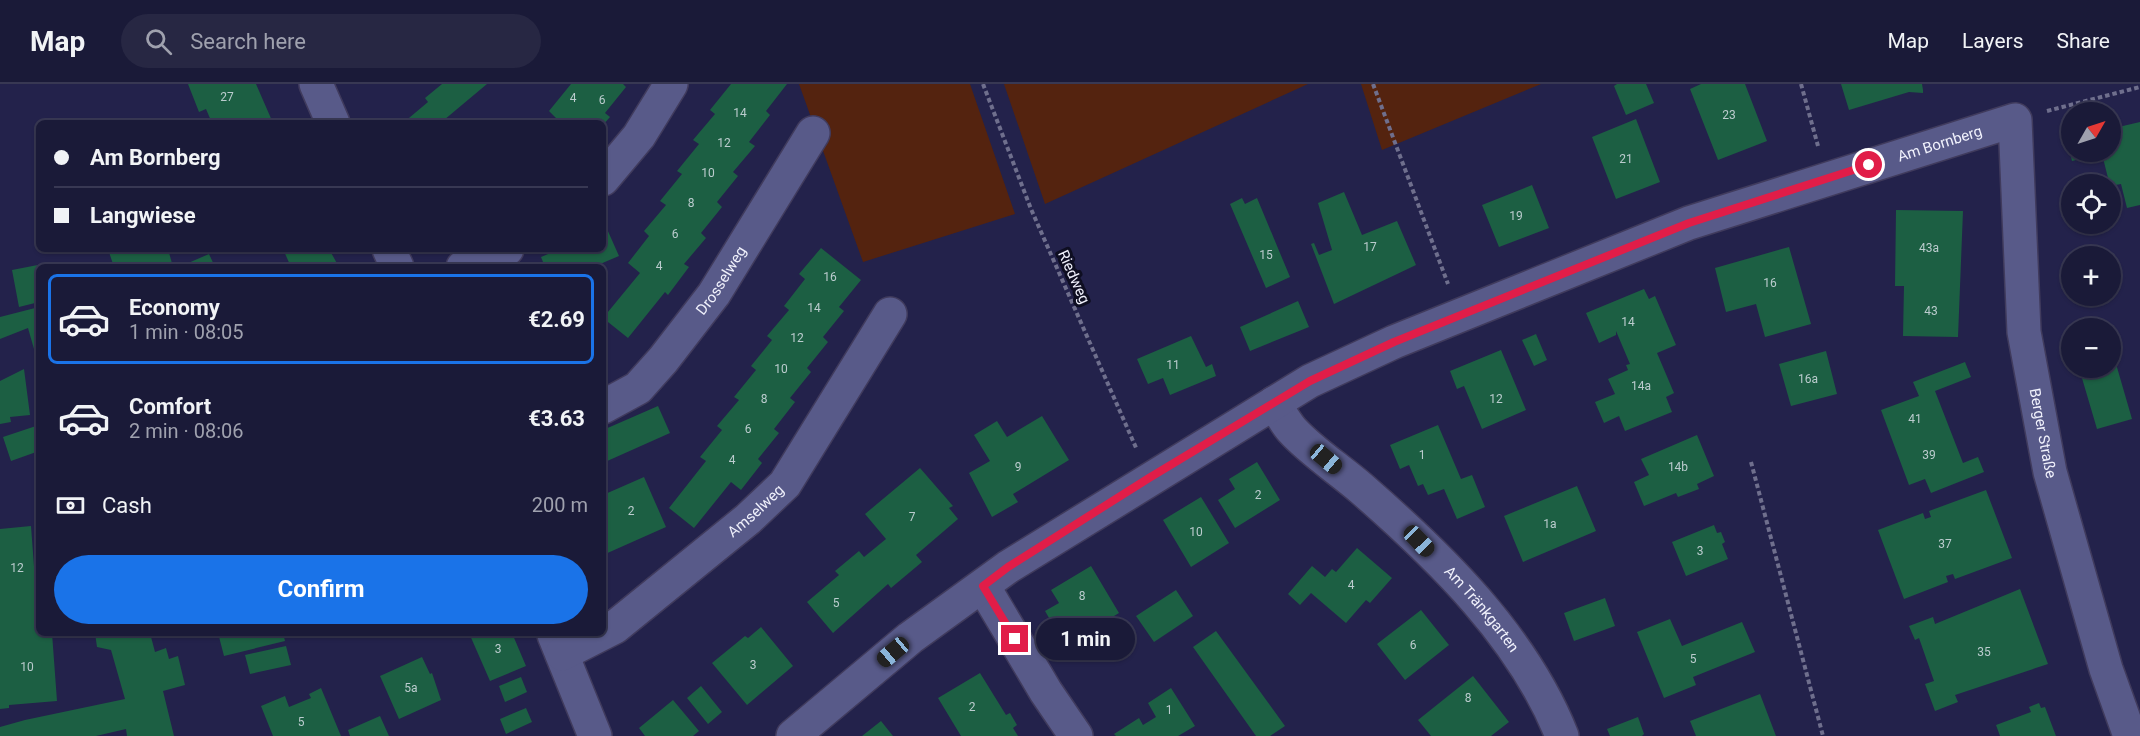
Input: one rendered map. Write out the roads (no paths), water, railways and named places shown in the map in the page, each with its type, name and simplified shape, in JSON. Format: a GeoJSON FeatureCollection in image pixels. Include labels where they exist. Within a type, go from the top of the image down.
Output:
{"type":"FeatureCollection","features":[{"type":"Feature","properties":{"kind":"street"},"geometry":{"type":"LineString","coordinates":[[316,84],[332,120]]}},
{"type":"Feature","properties":{"kind":"street"},"geometry":{"type":"LineString","coordinates":[[606,175],[639,136],[671,84]]}},
{"type":"Feature","properties":{"kind":"street","name":"Am Bornberg"},"geometry":{"type":"LineString","coordinates":[[793,736],[910,638],[1008,567],[1149,478],[1310,381],[1394,342],[1689,223],[2014,120]]}},
{"type":"Feature","properties":{"kind":"street","name":"Berger Straße"},"geometry":{"type":"LineString","coordinates":[[2014,120],[2024,332],[2048,462],[2106,669],[2130,736]]}},
{"type":"Feature","properties":{"kind":"street","name":"Drosselweg"},"geometry":{"type":"LineString","coordinates":[[606,405],[638,388],[663,360],[714,294],[813,133]]}},
{"type":"Feature","properties":{"kind":"street"},"geometry":{"type":"LineString","coordinates":[[470,264],[500,252]]}},
{"type":"Feature","properties":{"kind":"street","name":"Amselweg"},"geometry":{"type":"LineString","coordinates":[[606,630],[615,627],[748,519],[785,484],[890,314]]}},
{"type":"Feature","properties":{"kind":"street","name":"Am Tränkgarten"},"geometry":{"type":"LineString","coordinates":[[1274,403],[1291,429],[1361,488],[1457,580],[1513,649],[1545,700],[1562,736]]}},
{"type":"Feature","properties":{"kind":"street"},"geometry":{"type":"LineString","coordinates":[[983,586],[1046,692],[1076,736]]}},
{"type":"Feature","properties":{"kind":"street","name":"Amselweg"},"geometry":{"type":"LineString","coordinates":[[558,643],[583,636]]}},
{"type":"Feature","properties":{"kind":"street"},"geometry":{"type":"LineString","coordinates":[[558,643],[595,736]]}}]}
